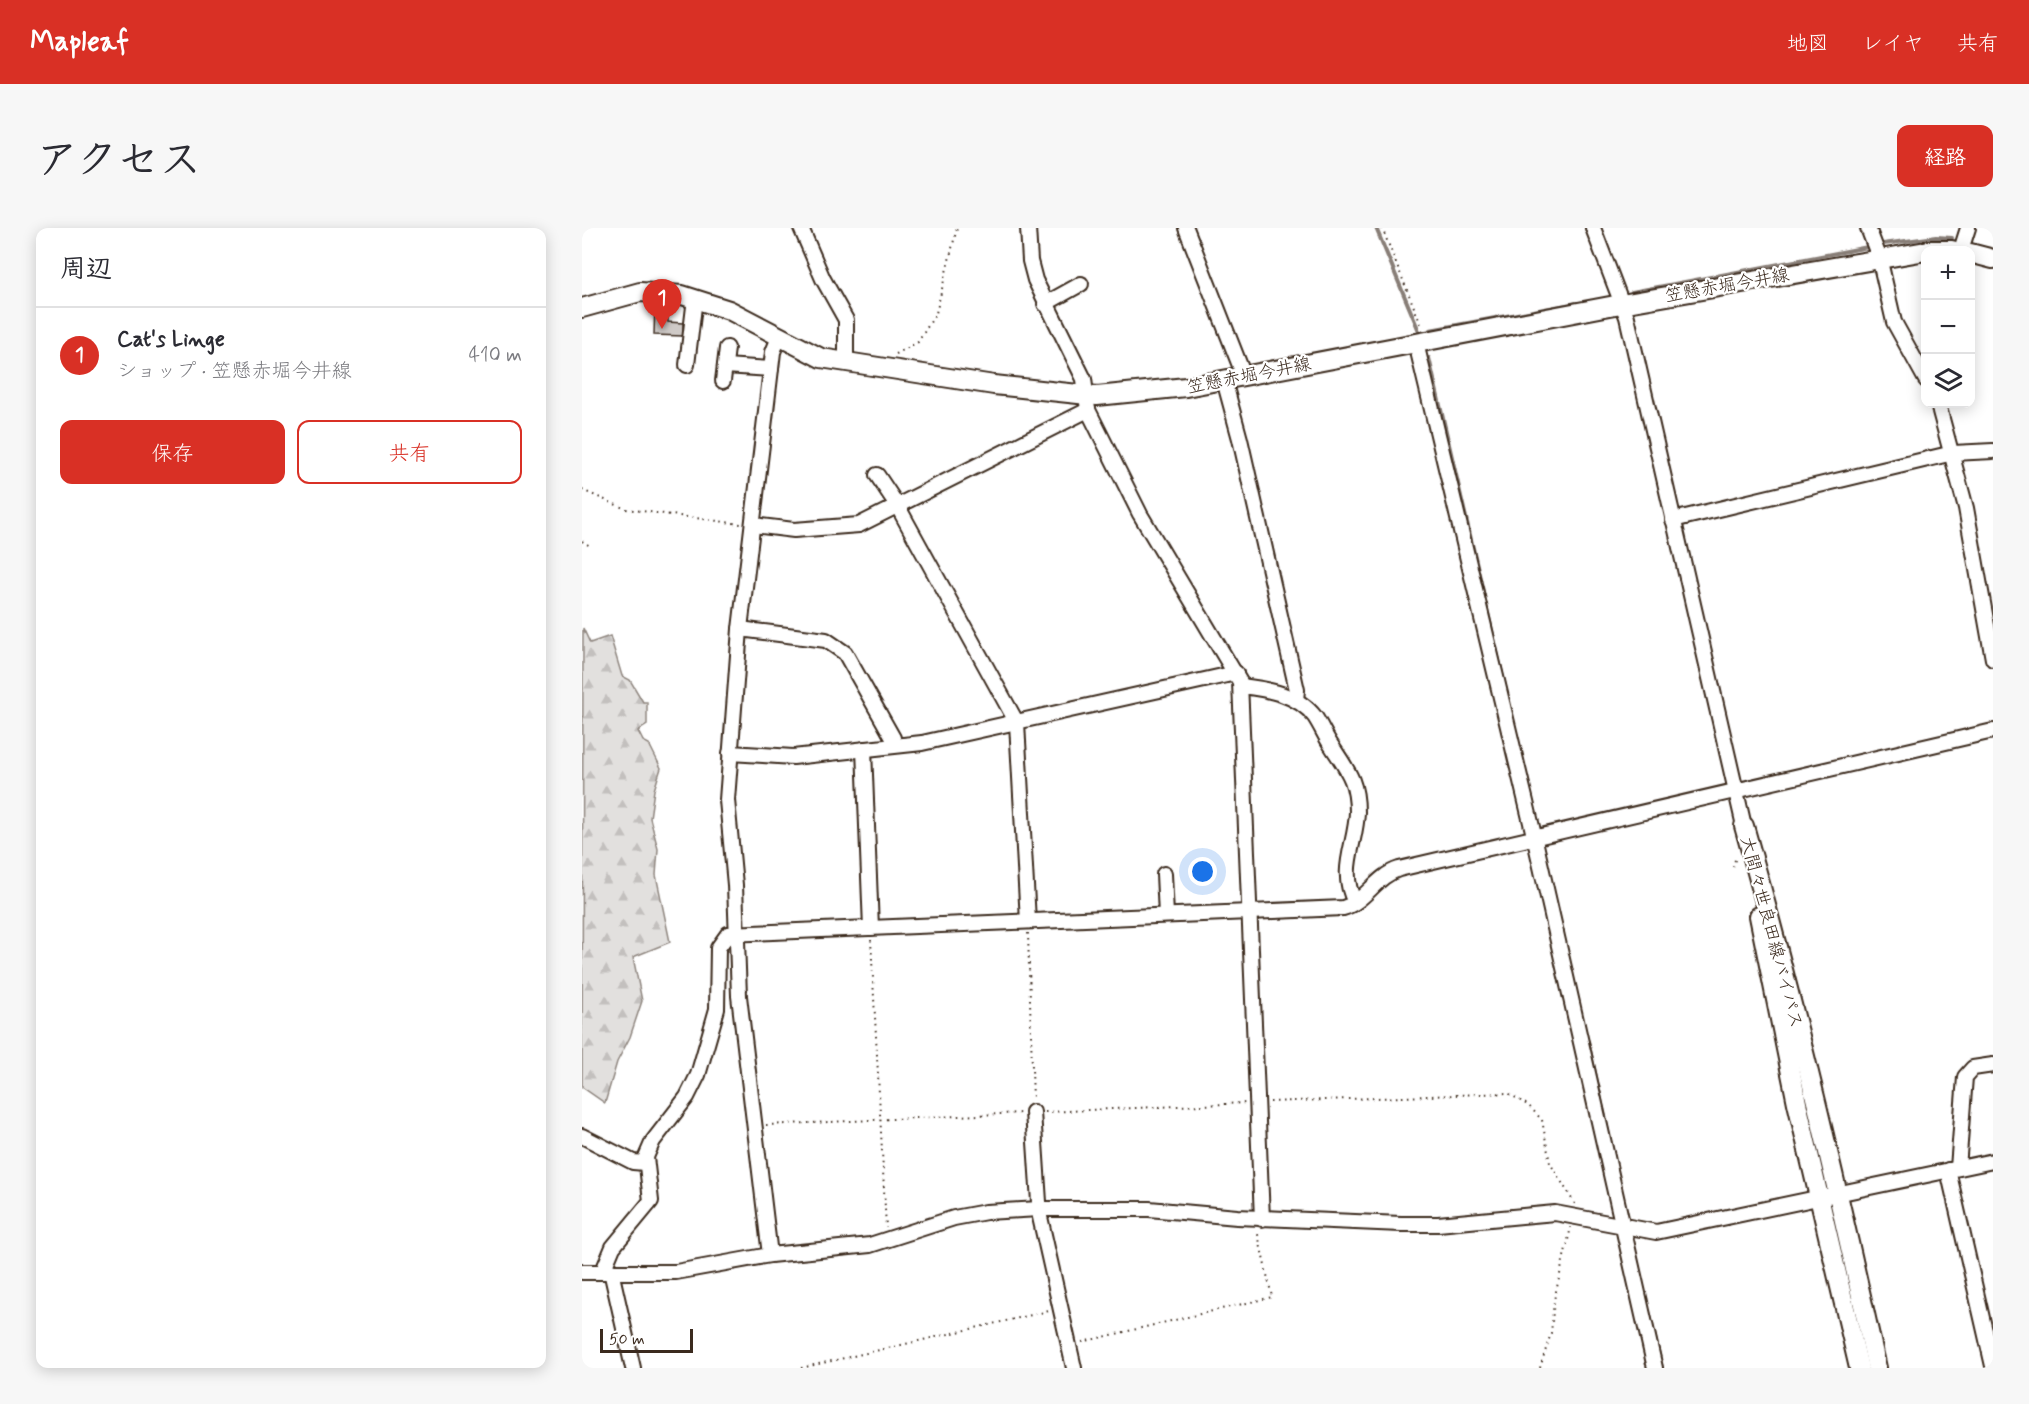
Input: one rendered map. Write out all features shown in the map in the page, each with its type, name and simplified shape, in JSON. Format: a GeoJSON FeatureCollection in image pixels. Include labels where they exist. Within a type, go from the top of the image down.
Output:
{"type":"FeatureCollection","features":[{"type":"Feature","properties":{"kind":"main road","name":"笠懸赤堀今井線"},"geometry":{"type":"LineString","coordinates":[[582,308],[616,296],[640,292],[695,298],[729,310],[808,353],[846,363],[1087,403],[1224,380],[1879,257],[1921,252]]}},
{"type":"Feature","properties":{"kind":"main road"},"geometry":{"type":"LineString","coordinates":[[1975,255],[1993,259]]}},
{"type":"Feature","properties":{"kind":"main road","name":"大間々世良田線バイパス"},"geometry":{"type":"LineString","coordinates":[[1744,826],[1783,964],[1839,1193],[1877,1368]]}},
{"type":"Feature","properties":{"kind":"main road","name":"大間々世良田線バイパス"},"geometry":{"type":"LineString","coordinates":[[1744,826],[1767,963],[1859,1368]]}},
{"type":"Feature","properties":{"kind":"street"},"geometry":{"type":"LineString","coordinates":[[801,228],[846,320],[846,363]]}},
{"type":"Feature","properties":{"kind":"street"},"geometry":{"type":"LineString","coordinates":[[1028,228],[1032,272],[1045,304],[1084,379],[1087,403],[1140,514],[1238,680],[1259,1102],[1259,1219]]}},
{"type":"Feature","properties":{"kind":"street"},"geometry":{"type":"LineString","coordinates":[[1186,228],[1244,376]]}},
{"type":"Feature","properties":{"kind":"street"},"geometry":{"type":"LineString","coordinates":[[1593,228],[1623,304],[1744,826]]}},
{"type":"Feature","properties":{"kind":"street"},"geometry":{"type":"LineString","coordinates":[[1868,228],[1879,257],[1894,322],[1921,371]]}},
{"type":"Feature","properties":{"kind":"street"},"geometry":{"type":"LineString","coordinates":[[1962,246],[1968,228]]}},
{"type":"Feature","properties":{"kind":"street"},"geometry":{"type":"LineString","coordinates":[[1045,304],[1081,284]]}},
{"type":"Feature","properties":{"kind":"street"},"geometry":{"type":"LineString","coordinates":[[687,365],[695,298]]}},
{"type":"Feature","properties":{"kind":"street"},"geometry":{"type":"LineString","coordinates":[[770,1255],[738,986],[735,885],[726,800],[740,629],[773,352],[779,337]]}},
{"type":"Feature","properties":{"kind":"street"},"geometry":{"type":"LineString","coordinates":[[1421,342],[1655,1368]]}},
{"type":"Feature","properties":{"kind":"street"},"geometry":{"type":"LineString","coordinates":[[723,381],[727,348]]}},
{"type":"Feature","properties":{"kind":"street"},"geometry":{"type":"LineString","coordinates":[[725,366],[771,369]]}},
{"type":"Feature","properties":{"kind":"street"},"geometry":{"type":"LineString","coordinates":[[1224,380],[1254,496],[1297,690],[1296,700]]}},
{"type":"Feature","properties":{"kind":"street"},"geometry":{"type":"LineString","coordinates":[[753,525],[788,530],[853,527],[897,506],[1087,403]]}},
{"type":"Feature","properties":{"kind":"street"},"geometry":{"type":"LineString","coordinates":[[1939,408],[1966,508],[1993,659]]}},
{"type":"Feature","properties":{"kind":"street"},"geometry":{"type":"LineString","coordinates":[[1673,520],[1953,453],[1993,451]]}},
{"type":"Feature","properties":{"kind":"street"},"geometry":{"type":"LineString","coordinates":[[877,475],[897,506],[1017,723],[1028,921]]}},
{"type":"Feature","properties":{"kind":"street"},"geometry":{"type":"LineString","coordinates":[[740,629],[826,640],[837,645],[845,653],[893,738],[894,745]]}},
{"type":"Feature","properties":{"kind":"street"},"geometry":{"type":"LineString","coordinates":[[730,753],[793,757],[922,743],[1238,680],[1296,700],[1315,717],[1353,777],[1357,813],[1346,866],[1350,893],[1355,902]]}},
{"type":"Feature","properties":{"kind":"street"},"geometry":{"type":"LineString","coordinates":[[633,1368],[607,1271],[613,1247],[651,1201],[645,1163],[650,1146],[687,1096],[698,1075],[717,1009],[718,948],[724,937],[735,934],[1343,908],[1355,902],[1384,876],[1394,871],[1993,731]]}},
{"type":"Feature","properties":{"kind":"street"},"geometry":{"type":"LineString","coordinates":[[864,749],[871,928]]}},
{"type":"Feature","properties":{"kind":"street"},"geometry":{"type":"LineString","coordinates":[[1164,874],[1166,915]]}},
{"type":"Feature","properties":{"kind":"street"},"geometry":{"type":"LineString","coordinates":[[1993,1065],[1973,1068],[1965,1077],[1953,1169],[1993,1366]]}},
{"type":"Feature","properties":{"kind":"street"},"geometry":{"type":"LineString","coordinates":[[1034,1112],[1039,1209],[1074,1368]]}},
{"type":"Feature","properties":{"kind":"street"},"geometry":{"type":"LineString","coordinates":[[582,1136],[622,1157],[645,1163]]}},
{"type":"Feature","properties":{"kind":"street"},"geometry":{"type":"LineString","coordinates":[[582,1272],[676,1272],[770,1255],[837,1250],[887,1241],[954,1218],[986,1212],[1039,1209],[1149,1209],[1259,1219],[1438,1224],[1540,1214],[1574,1215],[1656,1232],[1669,1231],[1993,1161]]}},
{"type":"Feature","properties":{"kind":"path"},"geometry":{"type":"LineString","coordinates":[[889,356],[904,351],[918,342],[933,319],[957,228]]}},
{"type":"Feature","properties":{"kind":"path"},"geometry":{"type":"LineString","coordinates":[[1382,228],[1421,342]]}},
{"type":"Feature","properties":{"kind":"path"},"geometry":{"type":"LineString","coordinates":[[582,490],[626,509],[753,525]]}},
{"type":"Feature","properties":{"kind":"path"},"geometry":{"type":"LineString","coordinates":[[582,541],[590,546]]}},
{"type":"Feature","properties":{"kind":"path"},"geometry":{"type":"LineString","coordinates":[[1028,921],[1034,1112]]}},
{"type":"Feature","properties":{"kind":"path"},"geometry":{"type":"LineString","coordinates":[[871,928],[879,1120],[887,1241]]}},
{"type":"Feature","properties":{"kind":"path"},"geometry":{"type":"LineString","coordinates":[[754,1127],[1034,1112],[1508,1093],[1529,1106],[1542,1120],[1550,1163],[1574,1199],[1574,1215],[1554,1300],[1551,1333],[1540,1368]]}},
{"type":"Feature","properties":{"kind":"path"},"geometry":{"type":"LineString","coordinates":[[1069,1345],[1272,1297],[1259,1219]]}},
{"type":"Feature","properties":{"kind":"path"},"geometry":{"type":"LineString","coordinates":[[801,1368],[1061,1308]]}},
{"type":"Feature","properties":{"kind":"green space"},"geometry":{"type":"Polygon","coordinates":[[[583,628],[590,643],[610,636],[622,676],[630,680],[643,702],[647,702],[647,725],[638,731],[643,741],[649,744],[661,768],[654,790],[650,818],[658,849],[656,875],[670,942],[633,957],[642,1001],[630,1037],[617,1062],[605,1103],[582,1087],[583,628]]]}},
{"type":"Feature","properties":{"kind":"building"},"geometry":{"type":"Polygon","coordinates":[[[655,302],[667,303],[668,322],[683,323],[683,336],[654,335],[655,302]]]}},
{"type":"Feature","properties":{"kind":"waterway"},"geometry":{"type":"LineString","coordinates":[[1376,228],[1419,331]]}},
{"type":"Feature","properties":{"kind":"waterway"},"geometry":{"type":"LineString","coordinates":[[1883,244],[1936,237],[1952,238]]}},
{"type":"Feature","properties":{"kind":"waterway"},"geometry":{"type":"LineString","coordinates":[[1632,292],[1868,247],[1867,242]]}},
{"type":"Feature","properties":{"kind":"waterway"},"geometry":{"type":"LineString","coordinates":[[1430,330],[1577,303]]}},
{"type":"Feature","properties":{"kind":"waterway"},"geometry":{"type":"LineString","coordinates":[[1429,358],[1510,708]]}},
{"type":"Feature","properties":{"kind":"waterway"},"geometry":{"type":"LineString","coordinates":[[1588,1041],[1611,1145]]}},
{"type":"Feature","properties":{"kind":"waterway"},"geometry":{"type":"LineString","coordinates":[[1649,1312],[1662,1368]]}},
{"type":"Feature","properties":{"kind":"place","name":"Cat's Linge"},"geometry":{"type":"Point","coordinates":[662,329]}}]}
